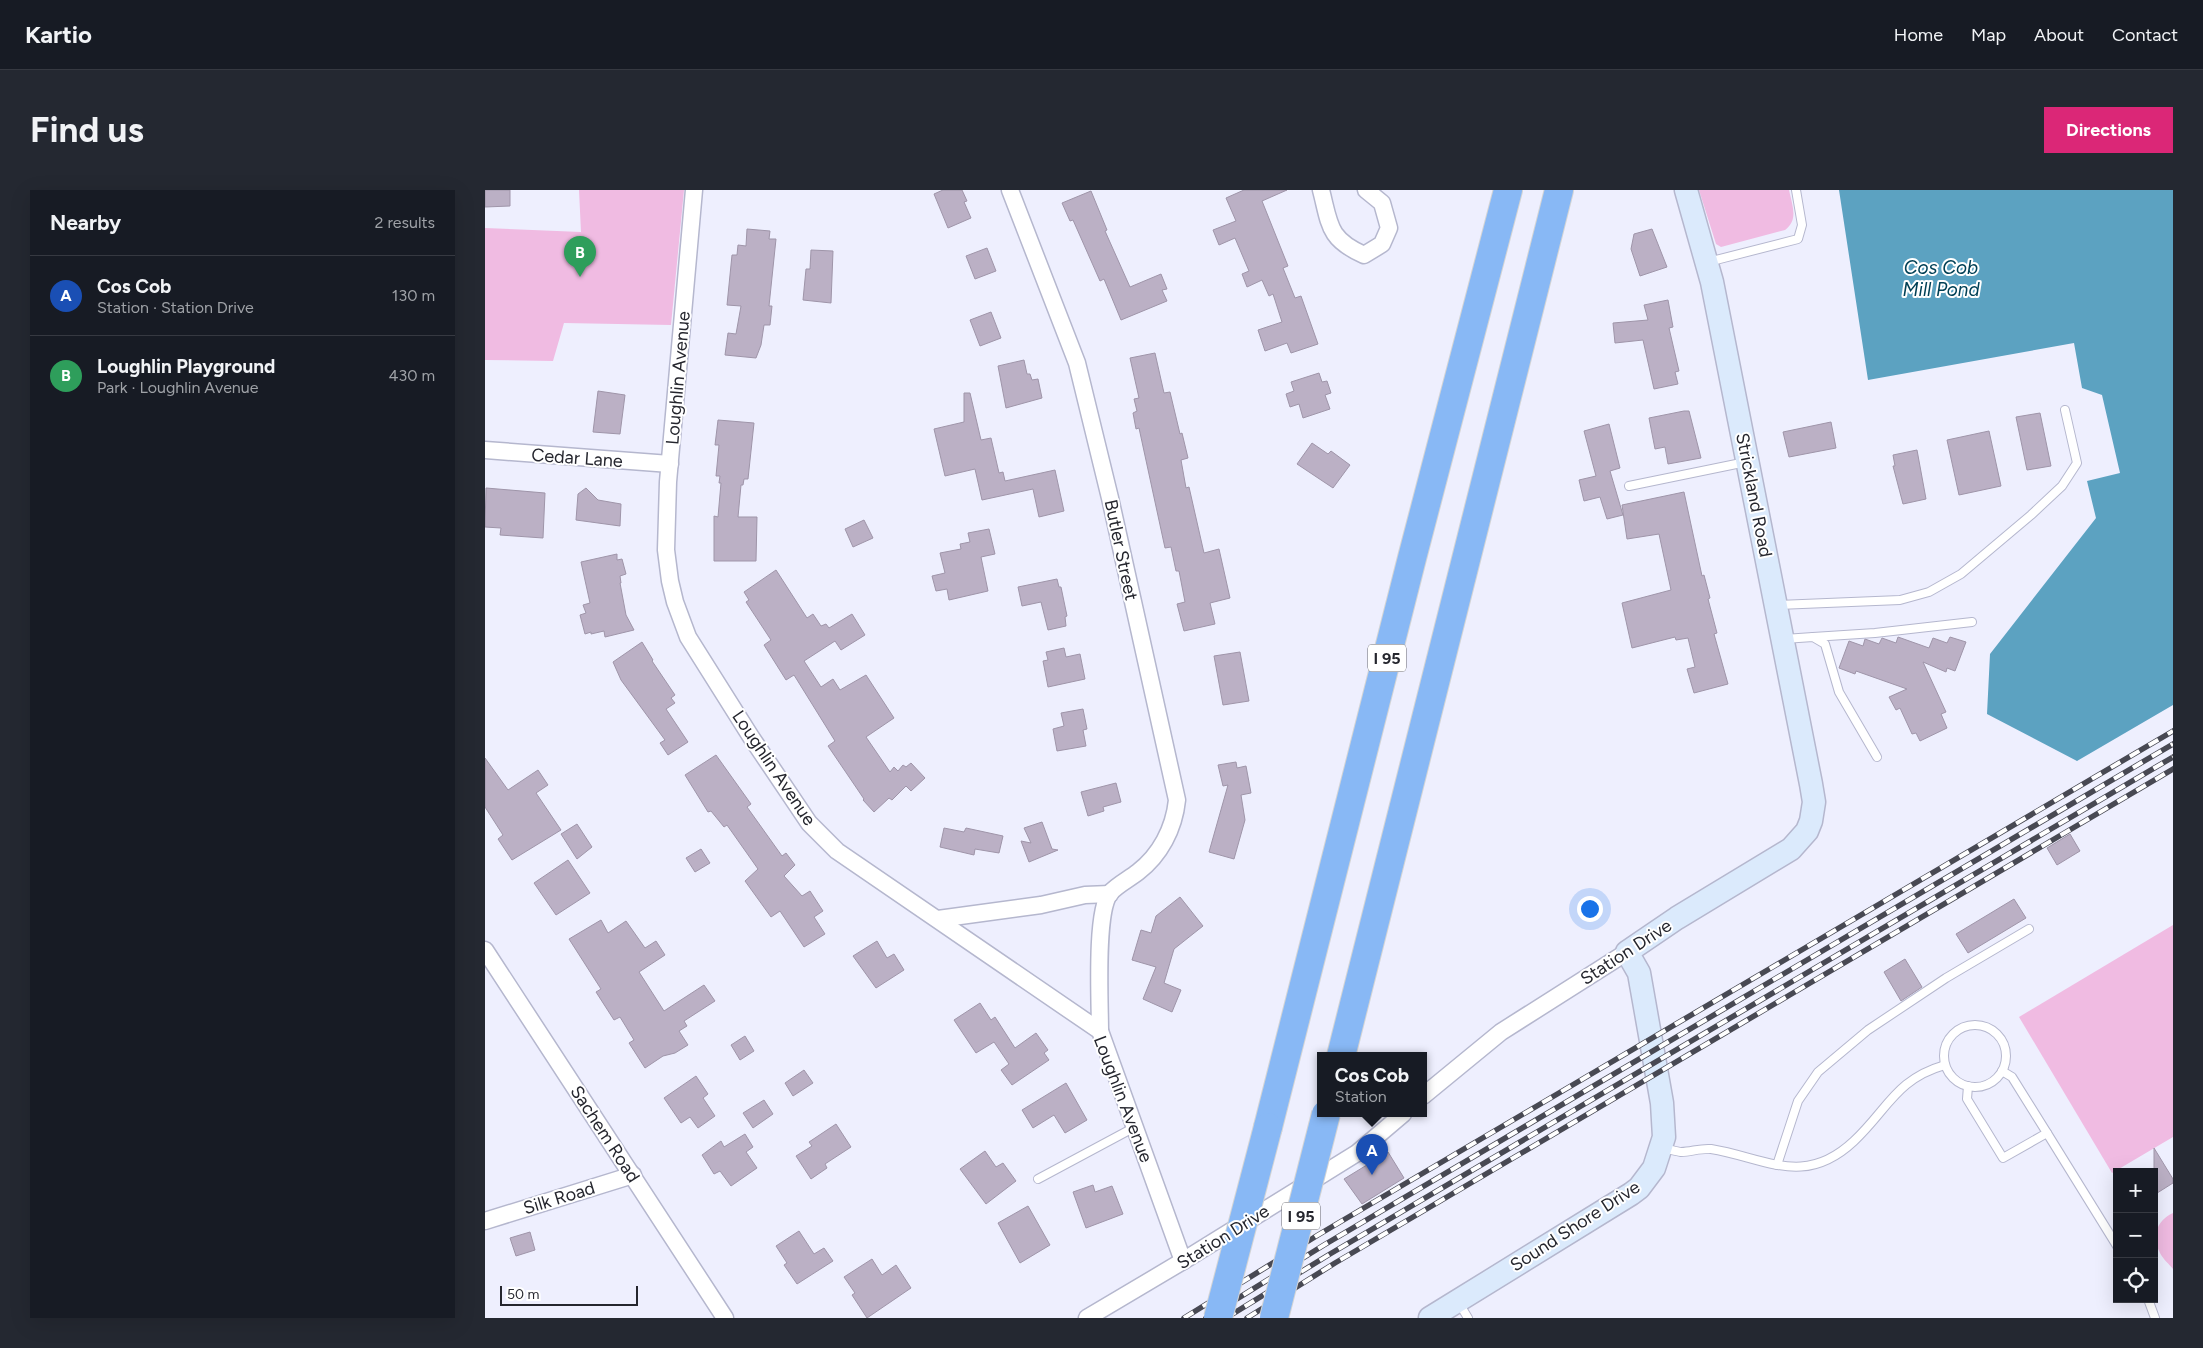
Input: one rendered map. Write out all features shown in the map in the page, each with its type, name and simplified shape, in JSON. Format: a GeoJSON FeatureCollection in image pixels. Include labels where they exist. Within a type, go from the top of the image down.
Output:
{"type":"FeatureCollection","features":[{"type":"Feature","properties":{"kind":"highway","name":"I 95"},"geometry":{"type":"LineString","coordinates":[[1218,1318],[1448,416],[1508,190]]}},
{"type":"Feature","properties":{"kind":"highway"},"geometry":{"type":"LineString","coordinates":[[1342,1052],[1559,190]]}},
{"type":"Feature","properties":{"kind":"highway","name":"I 95"},"geometry":{"type":"LineString","coordinates":[[1274,1318],[1325,1117]]}},
{"type":"Feature","properties":{"kind":"main road","name":"Strickland Road"},"geometry":{"type":"LineString","coordinates":[[1686,190],[1708,262],[1814,802]]}},
{"type":"Feature","properties":{"kind":"main road","name":"Station Drive"},"geometry":{"type":"LineString","coordinates":[[1627,952],[1677,918],[1791,849],[1807,831],[1811,822],[1814,802]]}},
{"type":"Feature","properties":{"kind":"main road","name":"Sound Shore Drive"},"geometry":{"type":"LineString","coordinates":[[1430,1318],[1463,1310],[1631,1194],[1649,1175],[1662,1148],[1664,1126],[1661,1094],[1639,973],[1627,952]]}},
{"type":"Feature","properties":{"kind":"street","name":"Loughlin Avenue"},"geometry":{"type":"LineString","coordinates":[[694,190],[670,464],[666,550],[675,602],[688,637],[751,737],[809,823],[837,851],[1099,1031],[1183,1261]]}},
{"type":"Feature","properties":{"kind":"street","name":"Butler Street"},"geometry":{"type":"LineString","coordinates":[[1010,190],[1077,363],[1110,498],[1177,800],[1176,815],[1171,828],[1154,858],[1110,894]]}},
{"type":"Feature","properties":{"kind":"street"},"geometry":{"type":"LineString","coordinates":[[1321,190],[1332,232],[1347,247],[1364,255],[1382,244],[1389,228],[1382,203],[1366,190]]}},
{"type":"Feature","properties":{"kind":"street","name":"Cedar Lane"},"geometry":{"type":"LineString","coordinates":[[485,450],[670,464]]}},
{"type":"Feature","properties":{"kind":"street"},"geometry":{"type":"LineString","coordinates":[[937,919],[1041,906],[1085,895],[1110,894],[1103,916],[1099,951],[1099,1031]]}},
{"type":"Feature","properties":{"kind":"street","name":"Station Drive"},"geometry":{"type":"LineString","coordinates":[[1427,1093],[1501,1032],[1627,952]]}},
{"type":"Feature","properties":{"kind":"street","name":"Sachem Road"},"geometry":{"type":"LineString","coordinates":[[487,959],[633,1175],[725,1318]]}},
{"type":"Feature","properties":{"kind":"street","name":"Station Drive"},"geometry":{"type":"LineString","coordinates":[[1087,1318],[1357,1153],[1399,1117]]}},
{"type":"Feature","properties":{"kind":"street","name":"Silk Road"},"geometry":{"type":"LineString","coordinates":[[485,1221],[633,1175]]}},
{"type":"Feature","properties":{"kind":"lane"},"geometry":{"type":"LineString","coordinates":[[1708,262],[1798,239],[1803,225],[1796,190]]}},
{"type":"Feature","properties":{"kind":"lane"},"geometry":{"type":"LineString","coordinates":[[1776,605],[1900,600],[1929,592],[1961,574],[2062,486],[2077,463],[2065,410]]}},
{"type":"Feature","properties":{"kind":"lane"},"geometry":{"type":"LineString","coordinates":[[1629,486],[1748,462]]}},
{"type":"Feature","properties":{"kind":"lane"},"geometry":{"type":"LineString","coordinates":[[1783,640],[1875,633],[1972,622]]}},
{"type":"Feature","properties":{"kind":"lane"},"geometry":{"type":"LineString","coordinates":[[1813,637],[1825,644],[1839,692],[1877,757]]}},
{"type":"Feature","properties":{"kind":"lane"},"geometry":{"type":"LineString","coordinates":[[1777,1165],[1799,1101],[1818,1072],[1868,1030],[1946,978],[2029,929]]}},
{"type":"Feature","properties":{"kind":"lane"},"geometry":{"type":"LineString","coordinates":[[1972,1025],[1990,1029],[1999,1037],[2005,1048],[2002,1071],[1991,1082],[1976,1087],[1968,1086],[1957,1081],[1950,1074],[1945,1065],[1945,1047],[1955,1032],[1972,1025]]}},
{"type":"Feature","properties":{"kind":"lane"},"geometry":{"type":"LineString","coordinates":[[1662,1148],[1681,1152],[1704,1148],[1787,1168],[1803,1167],[1839,1153],[1854,1141],[1907,1083],[1925,1071],[1945,1065]]}},
{"type":"Feature","properties":{"kind":"lane"},"geometry":{"type":"LineString","coordinates":[[2002,1071],[2012,1077],[2113,1240]]}},
{"type":"Feature","properties":{"kind":"lane"},"geometry":{"type":"LineString","coordinates":[[1968,1086],[1967,1099],[2003,1158],[2047,1133]]}},
{"type":"Feature","properties":{"kind":"lane"},"geometry":{"type":"LineString","coordinates":[[1038,1179],[1135,1127]]}},
{"type":"Feature","properties":{"kind":"lane"},"geometry":{"type":"LineString","coordinates":[[2149,1303],[2155,1318]]}},
{"type":"Feature","properties":{"kind":"shaded area"},"geometry":{"type":"Polygon","coordinates":[[[579,190],[684,190],[671,325],[564,323],[553,361],[485,360],[485,228],[581,232],[579,190]]]}},
{"type":"Feature","properties":{"kind":"shaded area"},"geometry":{"type":"Polygon","coordinates":[[[1699,190],[1789,190],[1793,207],[1792,222],[1785,230],[1721,247],[1716,244],[1699,190]]]}},
{"type":"Feature","properties":{"kind":"shaded area"},"geometry":{"type":"Polygon","coordinates":[[[2173,925],[2173,1137],[2120,1168],[2113,1168],[2112,1173],[2019,1017],[2173,925]]]}},
{"type":"Feature","properties":{"kind":"shaded area"},"geometry":{"type":"Polygon","coordinates":[[[2173,1213],[2173,1269],[2164,1259],[2158,1247],[2158,1228],[2167,1216],[2173,1213]]]}},
{"type":"Feature","properties":{"kind":"water","name":"Cos Cob Mill Pond"},"geometry":{"type":"Polygon","coordinates":[[[1839,190],[2173,190],[2173,705],[2077,761],[1987,714],[1990,654],[2096,518],[2087,481],[2120,473],[2102,395],[2082,388],[2074,343],[1868,380],[1839,190]]]}},
{"type":"Feature","properties":{"kind":"building"},"geometry":{"type":"Polygon","coordinates":[[[485,190],[510,190],[510,206],[485,207],[485,190]]]}},
{"type":"Feature","properties":{"kind":"building"},"geometry":{"type":"Polygon","coordinates":[[[943,190],[962,190],[967,201],[964,202],[971,218],[948,228],[934,194],[943,190]]]}},
{"type":"Feature","properties":{"kind":"building"},"geometry":{"type":"Polygon","coordinates":[[[1244,190],[1287,190],[1262,201],[1288,266],[1283,268],[1295,298],[1301,296],[1318,344],[1291,353],[1287,343],[1265,351],[1258,330],[1282,322],[1273,294],[1269,296],[1262,280],[1247,287],[1242,274],[1249,271],[1235,238],[1219,245],[1213,230],[1236,221],[1226,198],[1244,190]]]}},
{"type":"Feature","properties":{"kind":"building"},"geometry":{"type":"Polygon","coordinates":[[[1091,191],[1107,230],[1105,231],[1130,287],[1161,274],[1167,289],[1162,290],[1167,301],[1121,320],[1104,279],[1100,281],[1073,220],[1070,221],[1062,203],[1091,191]]]}},
{"type":"Feature","properties":{"kind":"building"},"geometry":{"type":"Polygon","coordinates":[[[747,229],[770,231],[769,239],[776,239],[769,306],[772,306],[770,325],[764,325],[761,345],[756,358],[725,355],[728,333],[736,334],[741,306],[727,305],[732,255],[737,255],[738,245],[746,246],[747,229]]]}},
{"type":"Feature","properties":{"kind":"building"},"geometry":{"type":"Polygon","coordinates":[[[1652,229],[1667,267],[1640,276],[1631,249],[1634,234],[1652,229]]]}},
{"type":"Feature","properties":{"kind":"building"},"geometry":{"type":"Polygon","coordinates":[[[987,248],[996,271],[975,279],[966,256],[987,248]]]}},
{"type":"Feature","properties":{"kind":"building"},"geometry":{"type":"Polygon","coordinates":[[[811,250],[833,251],[831,303],[803,300],[806,269],[810,269],[811,250]]]}},
{"type":"Feature","properties":{"kind":"building"},"geometry":{"type":"Polygon","coordinates":[[[1668,300],[1673,327],[1669,328],[1679,371],[1675,372],[1678,384],[1654,389],[1643,340],[1615,343],[1613,323],[1648,320],[1644,305],[1668,300]]]}},
{"type":"Feature","properties":{"kind":"building"},"geometry":{"type":"Polygon","coordinates":[[[991,312],[1001,338],[980,346],[970,320],[991,312]]]}},
{"type":"Feature","properties":{"kind":"building"},"geometry":{"type":"Polygon","coordinates":[[[1155,353],[1164,393],[1170,392],[1180,434],[1182,433],[1188,458],[1181,460],[1186,488],[1189,487],[1204,553],[1219,549],[1230,598],[1210,603],[1215,624],[1184,631],[1177,604],[1185,602],[1179,571],[1176,571],[1171,547],[1165,548],[1139,428],[1136,429],[1133,413],[1137,411],[1134,399],[1139,398],[1130,358],[1155,353]]]}},
{"type":"Feature","properties":{"kind":"building"},"geometry":{"type":"Polygon","coordinates":[[[1024,360],[1027,374],[1030,374],[1032,380],[1038,379],[1042,398],[1006,408],[998,366],[1024,360]]]}},
{"type":"Feature","properties":{"kind":"building"},"geometry":{"type":"Polygon","coordinates":[[[1319,373],[1322,382],[1327,381],[1331,393],[1325,395],[1330,409],[1303,418],[1299,404],[1290,407],[1286,394],[1294,391],[1291,382],[1319,373]]]}},
{"type":"Feature","properties":{"kind":"building"},"geometry":{"type":"Polygon","coordinates":[[[598,391],[625,395],[620,434],[593,432],[598,391]]]}},
{"type":"Feature","properties":{"kind":"building"},"geometry":{"type":"Polygon","coordinates":[[[964,393],[970,393],[981,440],[991,438],[999,473],[1003,472],[1005,481],[1055,470],[1064,511],[1039,517],[1033,489],[982,500],[975,469],[945,476],[934,429],[964,422],[964,393]]]}},
{"type":"Feature","properties":{"kind":"building"},"geometry":{"type":"Polygon","coordinates":[[[1689,411],[1701,458],[1668,464],[1665,447],[1655,449],[1649,418],[1689,411]]]}},
{"type":"Feature","properties":{"kind":"building"},"geometry":{"type":"Polygon","coordinates":[[[2040,413],[2051,466],[2027,470],[2016,417],[2040,413]]]}},
{"type":"Feature","properties":{"kind":"building"},"geometry":{"type":"Polygon","coordinates":[[[718,420],[754,423],[748,479],[744,479],[743,485],[741,485],[738,517],[757,517],[756,561],[714,561],[714,516],[718,517],[721,483],[719,483],[720,476],[716,476],[719,445],[715,445],[718,420]]]}},
{"type":"Feature","properties":{"kind":"building"},"geometry":{"type":"Polygon","coordinates":[[[1831,422],[1836,448],[1789,457],[1783,432],[1831,422]]]}},
{"type":"Feature","properties":{"kind":"building"},"geometry":{"type":"Polygon","coordinates":[[[1609,424],[1620,468],[1610,471],[1623,515],[1607,519],[1600,497],[1584,501],[1579,480],[1596,476],[1584,431],[1609,424]]]}},
{"type":"Feature","properties":{"kind":"building"},"geometry":{"type":"Polygon","coordinates":[[[1989,431],[2001,486],[1959,495],[1947,440],[1989,431]]]}},
{"type":"Feature","properties":{"kind":"building"},"geometry":{"type":"Polygon","coordinates":[[[1312,443],[1328,454],[1331,451],[1350,465],[1333,488],[1297,464],[1312,443]]]}},
{"type":"Feature","properties":{"kind":"building"},"geometry":{"type":"Polygon","coordinates":[[[1917,450],[1926,499],[1903,504],[1893,466],[1895,466],[1893,455],[1917,450]]]}},
{"type":"Feature","properties":{"kind":"building"},"geometry":{"type":"Polygon","coordinates":[[[486,488],[545,493],[543,538],[500,535],[501,528],[485,527],[486,488]]]}},
{"type":"Feature","properties":{"kind":"building"},"geometry":{"type":"Polygon","coordinates":[[[586,488],[598,500],[621,504],[620,526],[576,520],[578,494],[586,488]]]}},
{"type":"Feature","properties":{"kind":"building"},"geometry":{"type":"Polygon","coordinates":[[[1684,492],[1702,576],[1704,575],[1710,598],[1708,599],[1717,633],[1714,634],[1728,684],[1694,693],[1687,669],[1695,667],[1688,638],[1676,640],[1675,637],[1632,648],[1622,603],[1671,590],[1659,534],[1627,539],[1622,505],[1684,492]]]}},
{"type":"Feature","properties":{"kind":"building"},"geometry":{"type":"Polygon","coordinates":[[[864,520],[873,538],[853,547],[845,529],[864,520]]]}},
{"type":"Feature","properties":{"kind":"building"},"geometry":{"type":"Polygon","coordinates":[[[989,529],[995,554],[981,557],[988,591],[949,600],[947,589],[936,591],[932,576],[945,573],[940,553],[961,549],[960,544],[970,542],[968,533],[989,529]]]}},
{"type":"Feature","properties":{"kind":"building"},"geometry":{"type":"Polygon","coordinates":[[[617,554],[617,560],[622,559],[626,574],[620,576],[620,583],[626,615],[634,630],[605,637],[604,631],[585,634],[580,615],[586,613],[583,605],[590,603],[581,562],[617,554]]]}},
{"type":"Feature","properties":{"kind":"building"},"geometry":{"type":"Polygon","coordinates":[[[776,570],[807,618],[813,614],[821,626],[826,624],[829,628],[852,614],[865,635],[841,650],[835,641],[804,661],[821,687],[833,679],[840,690],[866,675],[894,718],[866,737],[890,772],[894,767],[898,771],[903,765],[906,767],[911,763],[925,778],[911,791],[906,786],[892,800],[889,798],[874,812],[863,800],[828,746],[835,741],[794,675],[786,680],[764,645],[771,640],[746,602],[749,600],[744,592],[776,570]]]}},
{"type":"Feature","properties":{"kind":"building"},"geometry":{"type":"Polygon","coordinates":[[[1057,579],[1059,587],[1061,587],[1067,616],[1065,617],[1066,626],[1048,630],[1041,602],[1022,606],[1018,587],[1057,579]]]}},
{"type":"Feature","properties":{"kind":"building"},"geometry":{"type":"Polygon","coordinates":[[[1898,637],[1929,648],[1933,638],[1947,643],[1950,637],[1966,642],[1955,671],[1947,668],[1946,672],[1923,662],[1946,712],[1941,714],[1947,728],[1920,741],[1916,733],[1912,734],[1900,708],[1896,710],[1889,697],[1907,689],[1856,671],[1855,674],[1839,668],[1849,641],[1863,646],[1865,639],[1879,644],[1882,638],[1896,643],[1898,637]]]}},
{"type":"Feature","properties":{"kind":"building"},"geometry":{"type":"Polygon","coordinates":[[[642,642],[652,661],[675,695],[671,698],[675,703],[666,709],[688,742],[668,755],[660,743],[665,740],[621,680],[613,662],[642,642]]]}},
{"type":"Feature","properties":{"kind":"building"},"geometry":{"type":"Polygon","coordinates":[[[1064,648],[1066,657],[1080,654],[1085,679],[1048,687],[1043,661],[1048,660],[1046,652],[1064,648]]]}},
{"type":"Feature","properties":{"kind":"building"},"geometry":{"type":"Polygon","coordinates":[[[1240,652],[1249,701],[1223,705],[1214,656],[1240,652]]]}},
{"type":"Feature","properties":{"kind":"building"},"geometry":{"type":"Polygon","coordinates":[[[1083,709],[1087,729],[1083,730],[1086,746],[1057,751],[1053,729],[1064,726],[1061,713],[1083,709]]]}},
{"type":"Feature","properties":{"kind":"building"},"geometry":{"type":"Polygon","coordinates":[[[716,755],[751,804],[747,807],[782,856],[786,853],[795,865],[784,876],[802,896],[810,891],[823,911],[814,917],[825,934],[804,947],[780,911],[771,917],[745,881],[758,869],[727,825],[724,827],[711,811],[708,812],[685,775],[716,755]]]}},
{"type":"Feature","properties":{"kind":"building"},"geometry":{"type":"Polygon","coordinates":[[[485,758],[508,790],[538,770],[548,785],[536,793],[561,830],[512,860],[498,839],[503,835],[485,807],[485,758]]]}},
{"type":"Feature","properties":{"kind":"building"},"geometry":{"type":"Polygon","coordinates":[[[1236,762],[1237,768],[1246,766],[1251,793],[1241,795],[1245,820],[1234,859],[1209,852],[1228,785],[1223,786],[1218,765],[1236,762]]]}},
{"type":"Feature","properties":{"kind":"building"},"geometry":{"type":"Polygon","coordinates":[[[1116,783],[1121,802],[1103,807],[1104,811],[1088,816],[1081,792],[1116,783]]]}},
{"type":"Feature","properties":{"kind":"building"},"geometry":{"type":"Polygon","coordinates":[[[1042,822],[1052,849],[1058,850],[1029,862],[1021,841],[1031,843],[1024,828],[1042,822]]]}},
{"type":"Feature","properties":{"kind":"building"},"geometry":{"type":"Polygon","coordinates":[[[577,824],[592,847],[577,859],[561,834],[577,824]]]}},
{"type":"Feature","properties":{"kind":"building"},"geometry":{"type":"Polygon","coordinates":[[[944,828],[964,832],[966,828],[1003,836],[999,853],[975,849],[974,855],[940,847],[944,828]]]}},
{"type":"Feature","properties":{"kind":"building"},"geometry":{"type":"Polygon","coordinates":[[[2070,834],[2080,851],[2057,865],[2047,848],[2070,834]]]}},
{"type":"Feature","properties":{"kind":"building"},"geometry":{"type":"Polygon","coordinates":[[[701,849],[710,863],[695,872],[686,858],[701,849]]]}},
{"type":"Feature","properties":{"kind":"building"},"geometry":{"type":"Polygon","coordinates":[[[568,860],[590,893],[556,915],[534,883],[568,860]]]}},
{"type":"Feature","properties":{"kind":"building"},"geometry":{"type":"Polygon","coordinates":[[[1180,897],[1203,926],[1174,949],[1164,983],[1181,990],[1172,1012],[1143,999],[1156,967],[1132,960],[1141,930],[1151,933],[1156,916],[1180,897]]]}},
{"type":"Feature","properties":{"kind":"building"},"geometry":{"type":"Polygon","coordinates":[[[2014,899],[2026,918],[1968,953],[1956,934],[2014,899]]]}},
{"type":"Feature","properties":{"kind":"building"},"geometry":{"type":"Polygon","coordinates":[[[601,920],[608,933],[626,921],[645,948],[656,941],[665,955],[639,972],[664,1011],[704,985],[715,1001],[684,1021],[687,1026],[679,1031],[688,1045],[675,1053],[663,1056],[645,1068],[629,1043],[634,1040],[620,1017],[614,1020],[596,992],[601,989],[569,939],[601,920]]]}},
{"type":"Feature","properties":{"kind":"building"},"geometry":{"type":"Polygon","coordinates":[[[877,941],[887,958],[894,954],[904,970],[876,988],[853,956],[877,941]]]}},
{"type":"Feature","properties":{"kind":"building"},"geometry":{"type":"Polygon","coordinates":[[[1905,959],[1922,987],[1901,1001],[1884,972],[1905,959]]]}},
{"type":"Feature","properties":{"kind":"building"},"geometry":{"type":"Polygon","coordinates":[[[980,1003],[991,1020],[995,1017],[1015,1048],[1036,1033],[1048,1050],[1044,1053],[1049,1060],[1012,1085],[1001,1070],[1009,1064],[994,1042],[976,1053],[954,1020],[980,1003]]]}},
{"type":"Feature","properties":{"kind":"building"},"geometry":{"type":"Polygon","coordinates":[[[745,1036],[754,1051],[740,1060],[731,1045],[745,1036]]]}},
{"type":"Feature","properties":{"kind":"building"},"geometry":{"type":"Polygon","coordinates":[[[804,1070],[813,1083],[793,1096],[785,1083],[804,1070]]]}},
{"type":"Feature","properties":{"kind":"building"},"geometry":{"type":"Polygon","coordinates":[[[696,1076],[708,1094],[703,1098],[715,1116],[698,1128],[690,1117],[681,1123],[664,1098],[696,1076]]]}},
{"type":"Feature","properties":{"kind":"building"},"geometry":{"type":"Polygon","coordinates":[[[1066,1083],[1087,1120],[1065,1133],[1054,1115],[1033,1128],[1022,1110],[1066,1083]]]}},
{"type":"Feature","properties":{"kind":"building"},"geometry":{"type":"Polygon","coordinates":[[[764,1100],[773,1114],[753,1128],[743,1113],[764,1100]]]}},
{"type":"Feature","properties":{"kind":"building"},"geometry":{"type":"Polygon","coordinates":[[[836,1124],[851,1147],[825,1164],[827,1168],[811,1179],[796,1156],[812,1146],[809,1142],[836,1124]]]}},
{"type":"Feature","properties":{"kind":"building"},"geometry":{"type":"Polygon","coordinates":[[[745,1134],[753,1147],[746,1152],[757,1168],[731,1186],[720,1171],[714,1174],[702,1155],[721,1141],[724,1147],[745,1134]]]}},
{"type":"Feature","properties":{"kind":"building"},"geometry":{"type":"Polygon","coordinates":[[[2154,1148],[2173,1179],[2173,1183],[2158,1192],[2158,1168],[2154,1168],[2154,1148]]]}},
{"type":"Feature","properties":{"kind":"building"},"geometry":{"type":"Polygon","coordinates":[[[985,1151],[996,1167],[1003,1163],[1016,1181],[986,1204],[960,1169],[985,1151]]]}},
{"type":"Feature","properties":{"kind":"building"},"geometry":{"type":"Polygon","coordinates":[[[1388,1152],[1404,1178],[1362,1204],[1344,1179],[1388,1152]]]}},
{"type":"Feature","properties":{"kind":"building"},"geometry":{"type":"Polygon","coordinates":[[[1093,1185],[1095,1192],[1112,1186],[1123,1214],[1086,1228],[1073,1192],[1093,1185]]]}},
{"type":"Feature","properties":{"kind":"building"},"geometry":{"type":"Polygon","coordinates":[[[1028,1206],[1050,1245],[1020,1263],[998,1223],[1028,1206]]]}},
{"type":"Feature","properties":{"kind":"building"},"geometry":{"type":"Polygon","coordinates":[[[799,1231],[814,1254],[824,1248],[833,1261],[797,1284],[784,1265],[787,1263],[776,1246],[799,1231]]]}},
{"type":"Feature","properties":{"kind":"building"},"geometry":{"type":"Polygon","coordinates":[[[530,1232],[535,1250],[516,1256],[510,1238],[530,1232]]]}},
{"type":"Feature","properties":{"kind":"building"},"geometry":{"type":"Polygon","coordinates":[[[872,1259],[882,1275],[896,1265],[911,1288],[867,1318],[852,1295],[855,1293],[844,1277],[872,1259]]]}},
{"type":"Feature","properties":{"kind":"railway"},"geometry":{"type":"LineString","coordinates":[[1184,1318],[1318,1235],[2173,731]]}},
{"type":"Feature","properties":{"kind":"railway"},"geometry":{"type":"LineString","coordinates":[[1206,1318],[1324,1245],[2173,744]]}},
{"type":"Feature","properties":{"kind":"railway"},"geometry":{"type":"LineString","coordinates":[[1226,1318],[1330,1254],[2173,757]]}},
{"type":"Feature","properties":{"kind":"railway"},"geometry":{"type":"LineString","coordinates":[[1247,1318],[1335,1263],[2173,769]]}},
{"type":"Feature","properties":{"kind":"place","name":"Loughlin Playground"},"geometry":{"type":"Point","coordinates":[580,277]}},
{"type":"Feature","properties":{"kind":"place","name":"Cos Cob"},"geometry":{"type":"Point","coordinates":[1372,1175]}}]}
